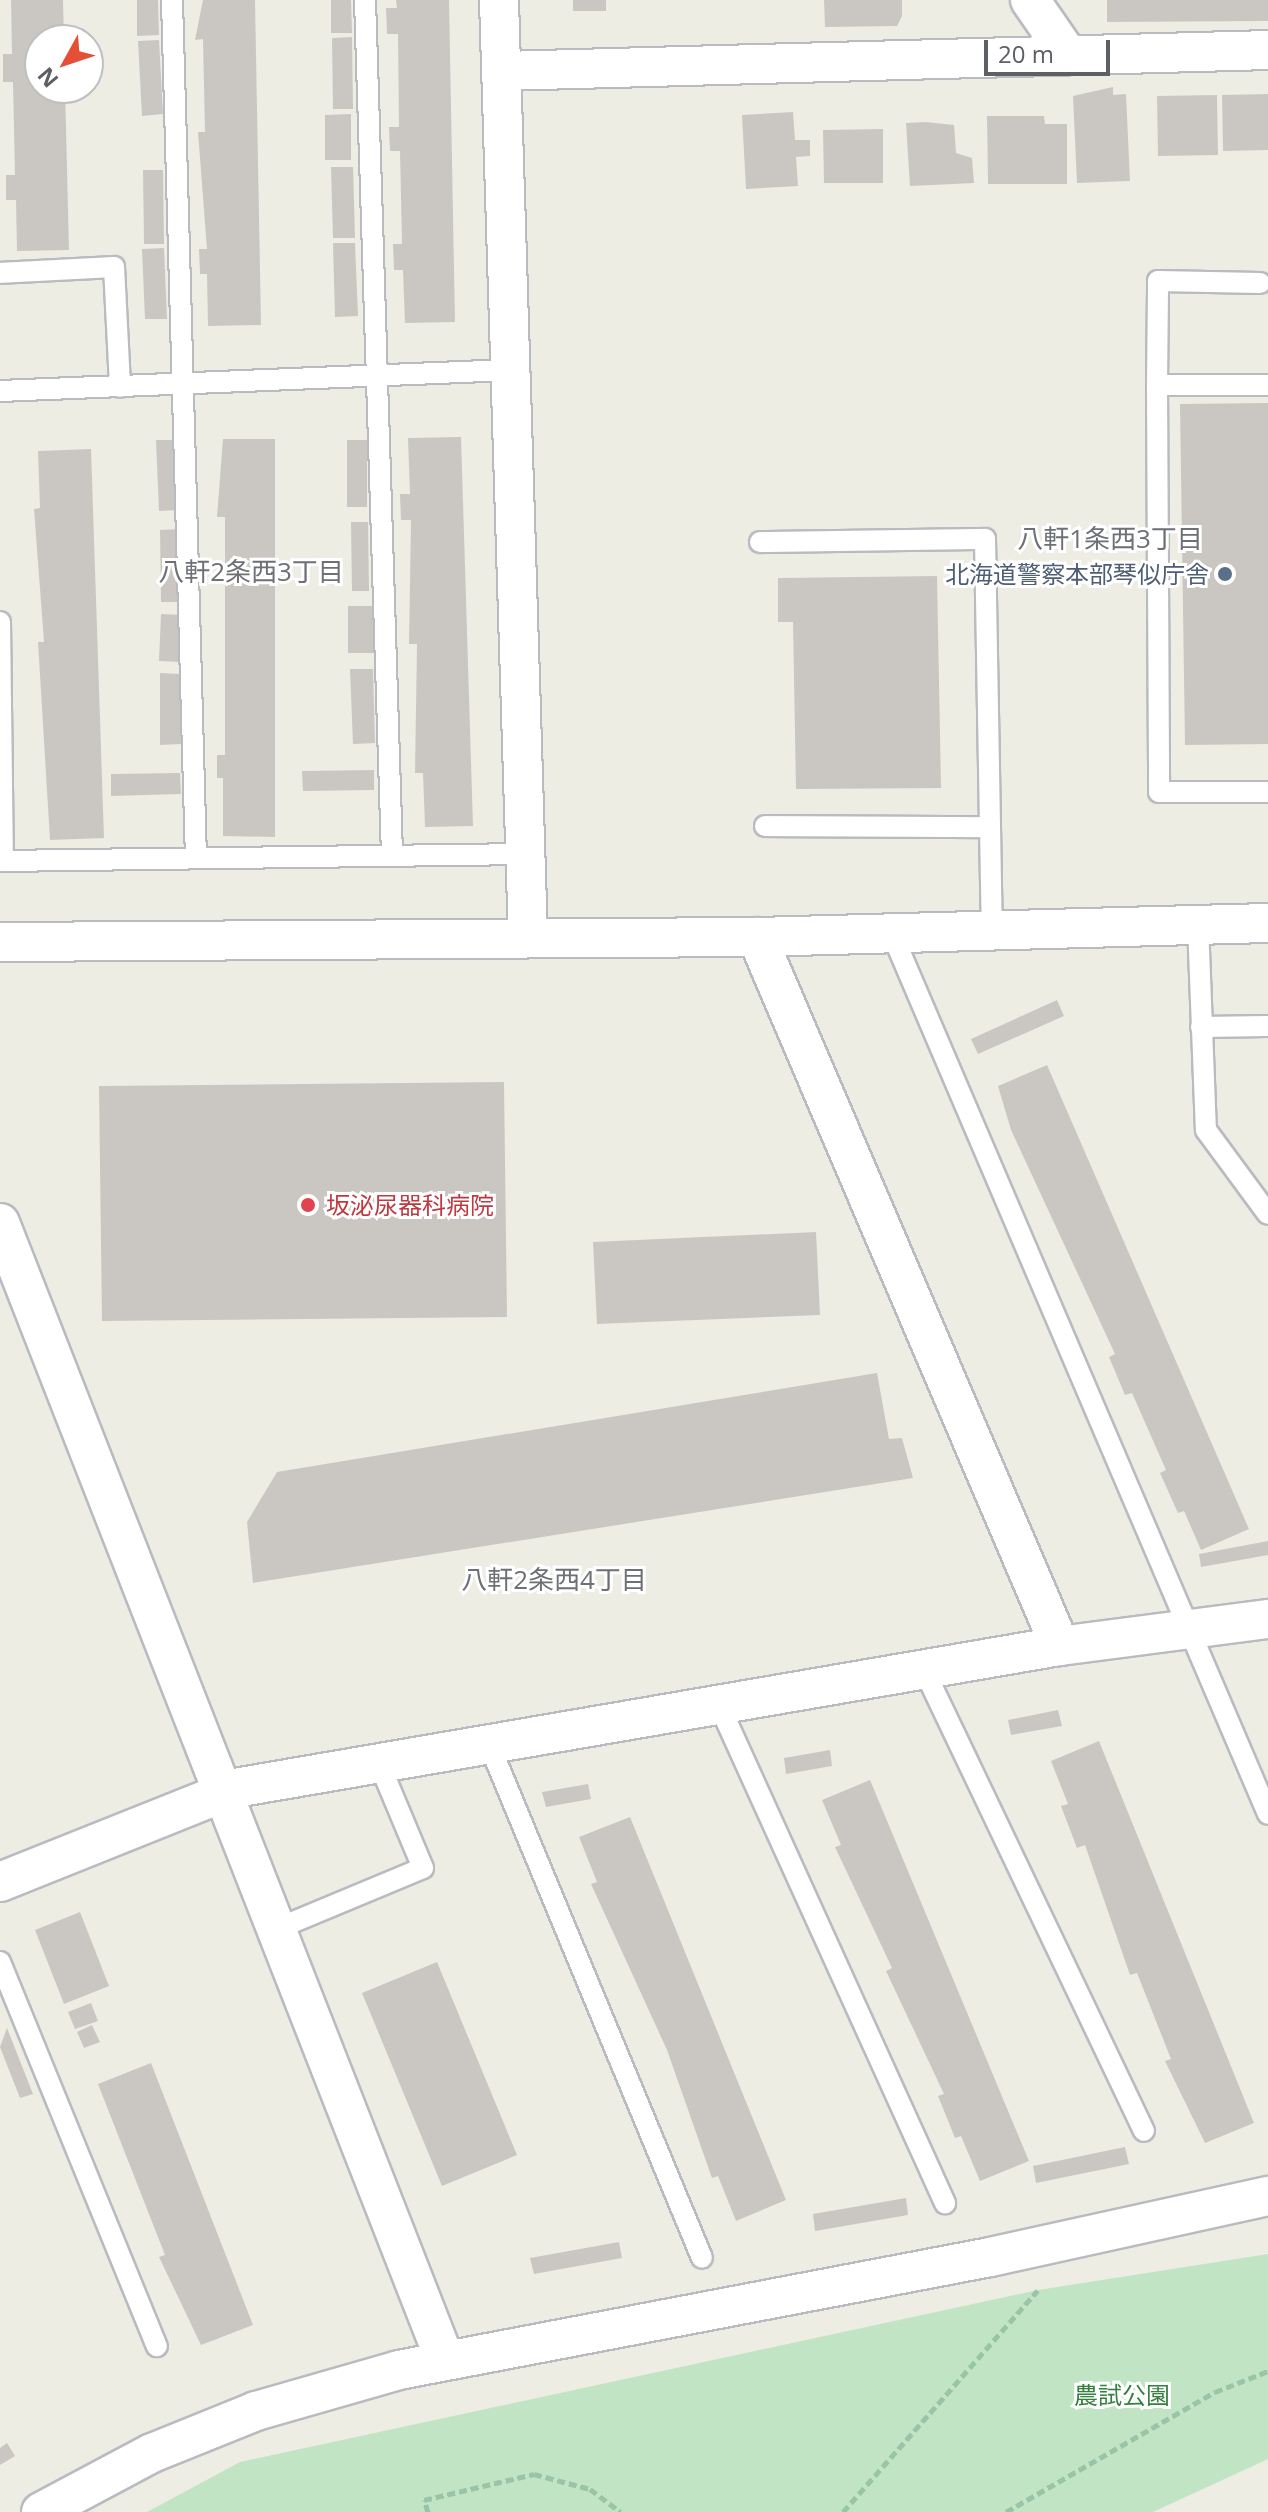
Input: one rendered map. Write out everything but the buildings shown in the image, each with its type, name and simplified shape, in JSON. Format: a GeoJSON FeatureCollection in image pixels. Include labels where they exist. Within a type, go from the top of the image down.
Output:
{"type":"FeatureCollection","features":[{"type":"Feature","properties":{"kind":"street"},"geometry":{"type":"LineString","coordinates":[[499,0],[528,937]]}},
{"type":"Feature","properties":{"kind":"street"},"geometry":{"type":"LineString","coordinates":[[1030,0],[1068,55]]}},
{"type":"Feature","properties":{"kind":"street"},"geometry":{"type":"LineString","coordinates":[[503,71],[1268,50]]}},
{"type":"Feature","properties":{"kind":"street"},"geometry":{"type":"LineString","coordinates":[[0,942],[757,937],[890,929],[1268,923]]}},
{"type":"Feature","properties":{"kind":"street"},"geometry":{"type":"LineString","coordinates":[[757,937],[1060,1646]]}},
{"type":"Feature","properties":{"kind":"street"},"geometry":{"type":"LineString","coordinates":[[0,1223],[279,1928],[445,2360]]}},
{"type":"Feature","properties":{"kind":"street"},"geometry":{"type":"LineString","coordinates":[[0,1882],[224,1793],[489,1744],[926,1674],[1060,1646],[1268,1619]]}},
{"type":"Feature","properties":{"kind":"street"},"geometry":{"type":"LineString","coordinates":[[41,2512],[152,2453],[256,2411],[445,2360],[990,2257],[1268,2196]]}},
{"type":"Feature","properties":{"kind":"lane"},"geometry":{"type":"LineString","coordinates":[[172,0],[186,383],[196,858]]}},
{"type":"Feature","properties":{"kind":"lane"},"geometry":{"type":"LineString","coordinates":[[365,0],[392,856]]}},
{"type":"Feature","properties":{"kind":"lane"},"geometry":{"type":"LineString","coordinates":[[0,273],[114,267],[120,387]]}},
{"type":"Feature","properties":{"kind":"lane"},"geometry":{"type":"LineString","coordinates":[[1260,283],[1158,281],[1159,792],[1268,792]]}},
{"type":"Feature","properties":{"kind":"lane"},"geometry":{"type":"LineString","coordinates":[[0,391],[375,373],[510,370]]}},
{"type":"Feature","properties":{"kind":"lane"},"geometry":{"type":"LineString","coordinates":[[1157,385],[1268,385]]}},
{"type":"Feature","properties":{"kind":"lane"},"geometry":{"type":"LineString","coordinates":[[760,542],[985,539],[987,827],[992,927]]}},
{"type":"Feature","properties":{"kind":"lane"},"geometry":{"type":"LineString","coordinates":[[0,622],[1,861],[525,854]]}},
{"type":"Feature","properties":{"kind":"lane"},"geometry":{"type":"LineString","coordinates":[[765,826],[987,827]]}},
{"type":"Feature","properties":{"kind":"lane"},"geometry":{"type":"LineString","coordinates":[[1198,924],[1206,1130],[1268,1214]]}},
{"type":"Feature","properties":{"kind":"lane"},"geometry":{"type":"LineString","coordinates":[[890,929],[1268,1814]]}},
{"type":"Feature","properties":{"kind":"lane"},"geometry":{"type":"LineString","coordinates":[[1201,1027],[1268,1026]]}},
{"type":"Feature","properties":{"kind":"lane"},"geometry":{"type":"LineString","coordinates":[[926,1674],[1144,2131]]}},
{"type":"Feature","properties":{"kind":"lane"},"geometry":{"type":"LineString","coordinates":[[720,1707],[945,2203]]}},
{"type":"Feature","properties":{"kind":"lane"},"geometry":{"type":"LineString","coordinates":[[489,1744],[702,2258]]}},
{"type":"Feature","properties":{"kind":"lane"},"geometry":{"type":"LineString","coordinates":[[279,1928],[423,1868],[379,1763]]}},
{"type":"Feature","properties":{"kind":"lane"},"geometry":{"type":"LineString","coordinates":[[0,1962],[157,2346]]}},
{"type":"Feature","properties":{"kind":"path"},"geometry":{"type":"LineString","coordinates":[[843,2512],[1038,2290]]}},
{"type":"Feature","properties":{"kind":"path"},"geometry":{"type":"LineString","coordinates":[[1006,2512],[1215,2392],[1268,2371]]}},
{"type":"Feature","properties":{"kind":"path"},"geometry":{"type":"LineString","coordinates":[[428,2512],[424,2500],[534,2474],[590,2489],[620,2512]]}},
{"type":"Feature","properties":{"kind":"green space","name":"農試公園"},"geometry":{"type":"Polygon","coordinates":[[[1268,2254],[1268,2459],[1153,2512],[147,2512],[240,2462],[1038,2290],[1268,2254]]]}},
{"type":"Feature","properties":{"kind":"place","name":"北海道警察本部琴似庁舎"},"geometry":{"type":"Point","coordinates":[1225,574]}},
{"type":"Feature","properties":{"kind":"place","name":"坂泌尿器科病院"},"geometry":{"type":"Point","coordinates":[308,1205]}},
{"type":"Feature","properties":{"kind":"district","name":"八軒1条西3丁目"},"geometry":{"type":"Point","coordinates":[1110,539]}},
{"type":"Feature","properties":{"kind":"district","name":"八軒2条西3丁目"},"geometry":{"type":"Point","coordinates":[251,572]}},
{"type":"Feature","properties":{"kind":"district","name":"八軒2条西4丁目"},"geometry":{"type":"Point","coordinates":[554,1580]}}]}
